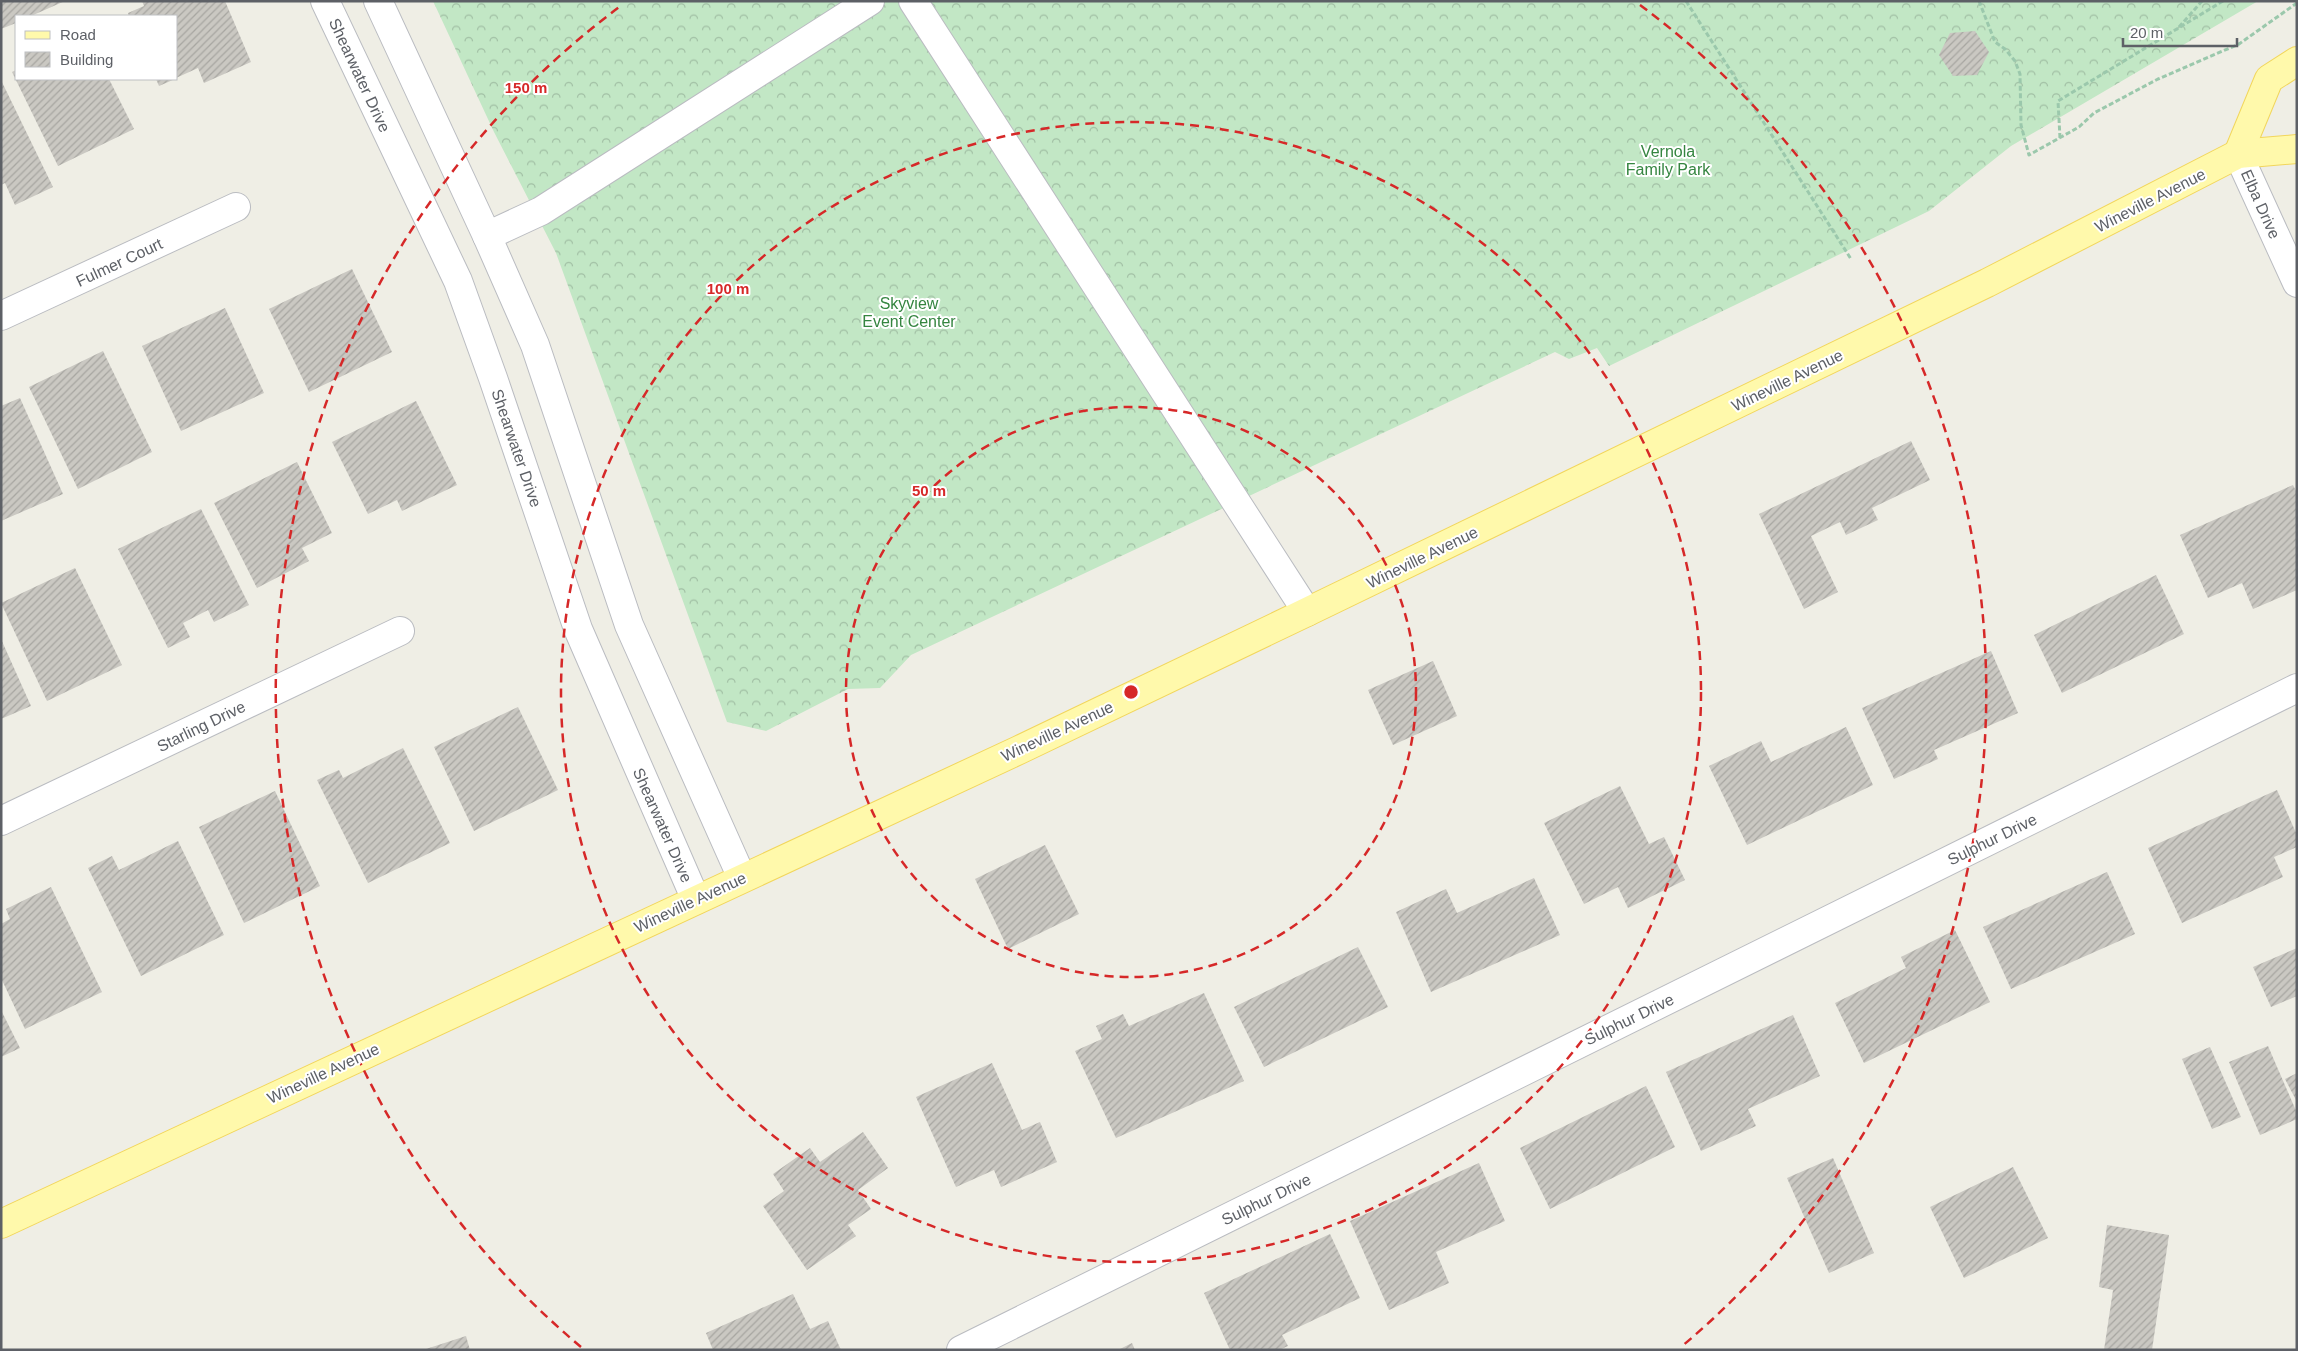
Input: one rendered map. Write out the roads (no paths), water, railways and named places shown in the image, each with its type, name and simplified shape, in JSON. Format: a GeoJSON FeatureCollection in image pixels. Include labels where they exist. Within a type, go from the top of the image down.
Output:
{"type":"FeatureCollection","features":[{"type":"Feature","properties":{"kind":"main road"},"geometry":{"type":"LineString","coordinates":[[2238,154],[2269,79],[2297,61]]}},
{"type":"Feature","properties":{"kind":"main road","name":"Wineville Avenue"},"geometry":{"type":"LineString","coordinates":[[1,1224],[696,900],[1307,612],[1987,283],[2238,154],[2297,148]]}},
{"type":"Feature","properties":{"kind":"street","name":"Shearwater Drive"},"geometry":{"type":"LineString","coordinates":[[325,1],[458,281],[578,629],[696,900]]}},
{"type":"Feature","properties":{"kind":"street"},"geometry":{"type":"LineString","coordinates":[[378,1],[487,236],[535,345],[629,626],[742,878]]}},
{"type":"Feature","properties":{"kind":"street"},"geometry":{"type":"LineString","coordinates":[[487,236],[541,211],[870,1]]}},
{"type":"Feature","properties":{"kind":"street"},"geometry":{"type":"LineString","coordinates":[[913,1],[1307,612]]}},
{"type":"Feature","properties":{"kind":"street","name":"Elba Drive"},"geometry":{"type":"LineString","coordinates":[[2238,154],[2297,283]]}},
{"type":"Feature","properties":{"kind":"street","name":"Fulmer Court"},"geometry":{"type":"LineString","coordinates":[[1,316],[236,207]]}},
{"type":"Feature","properties":{"kind":"street","name":"Starling Drive"},"geometry":{"type":"LineString","coordinates":[[1,821],[400,631]]}},
{"type":"Feature","properties":{"kind":"street","name":"Sulphur Drive"},"geometry":{"type":"LineString","coordinates":[[961,1350],[2297,688]]}},
{"type":"Feature","properties":{"kind":"park label","name":"Vernola Family Park"},"geometry":{"type":"Point","coordinates":[1668,160]}},
{"type":"Feature","properties":{"kind":"park label","name":"Skyview Event Center"},"geometry":{"type":"Point","coordinates":[909,312]}}]}
